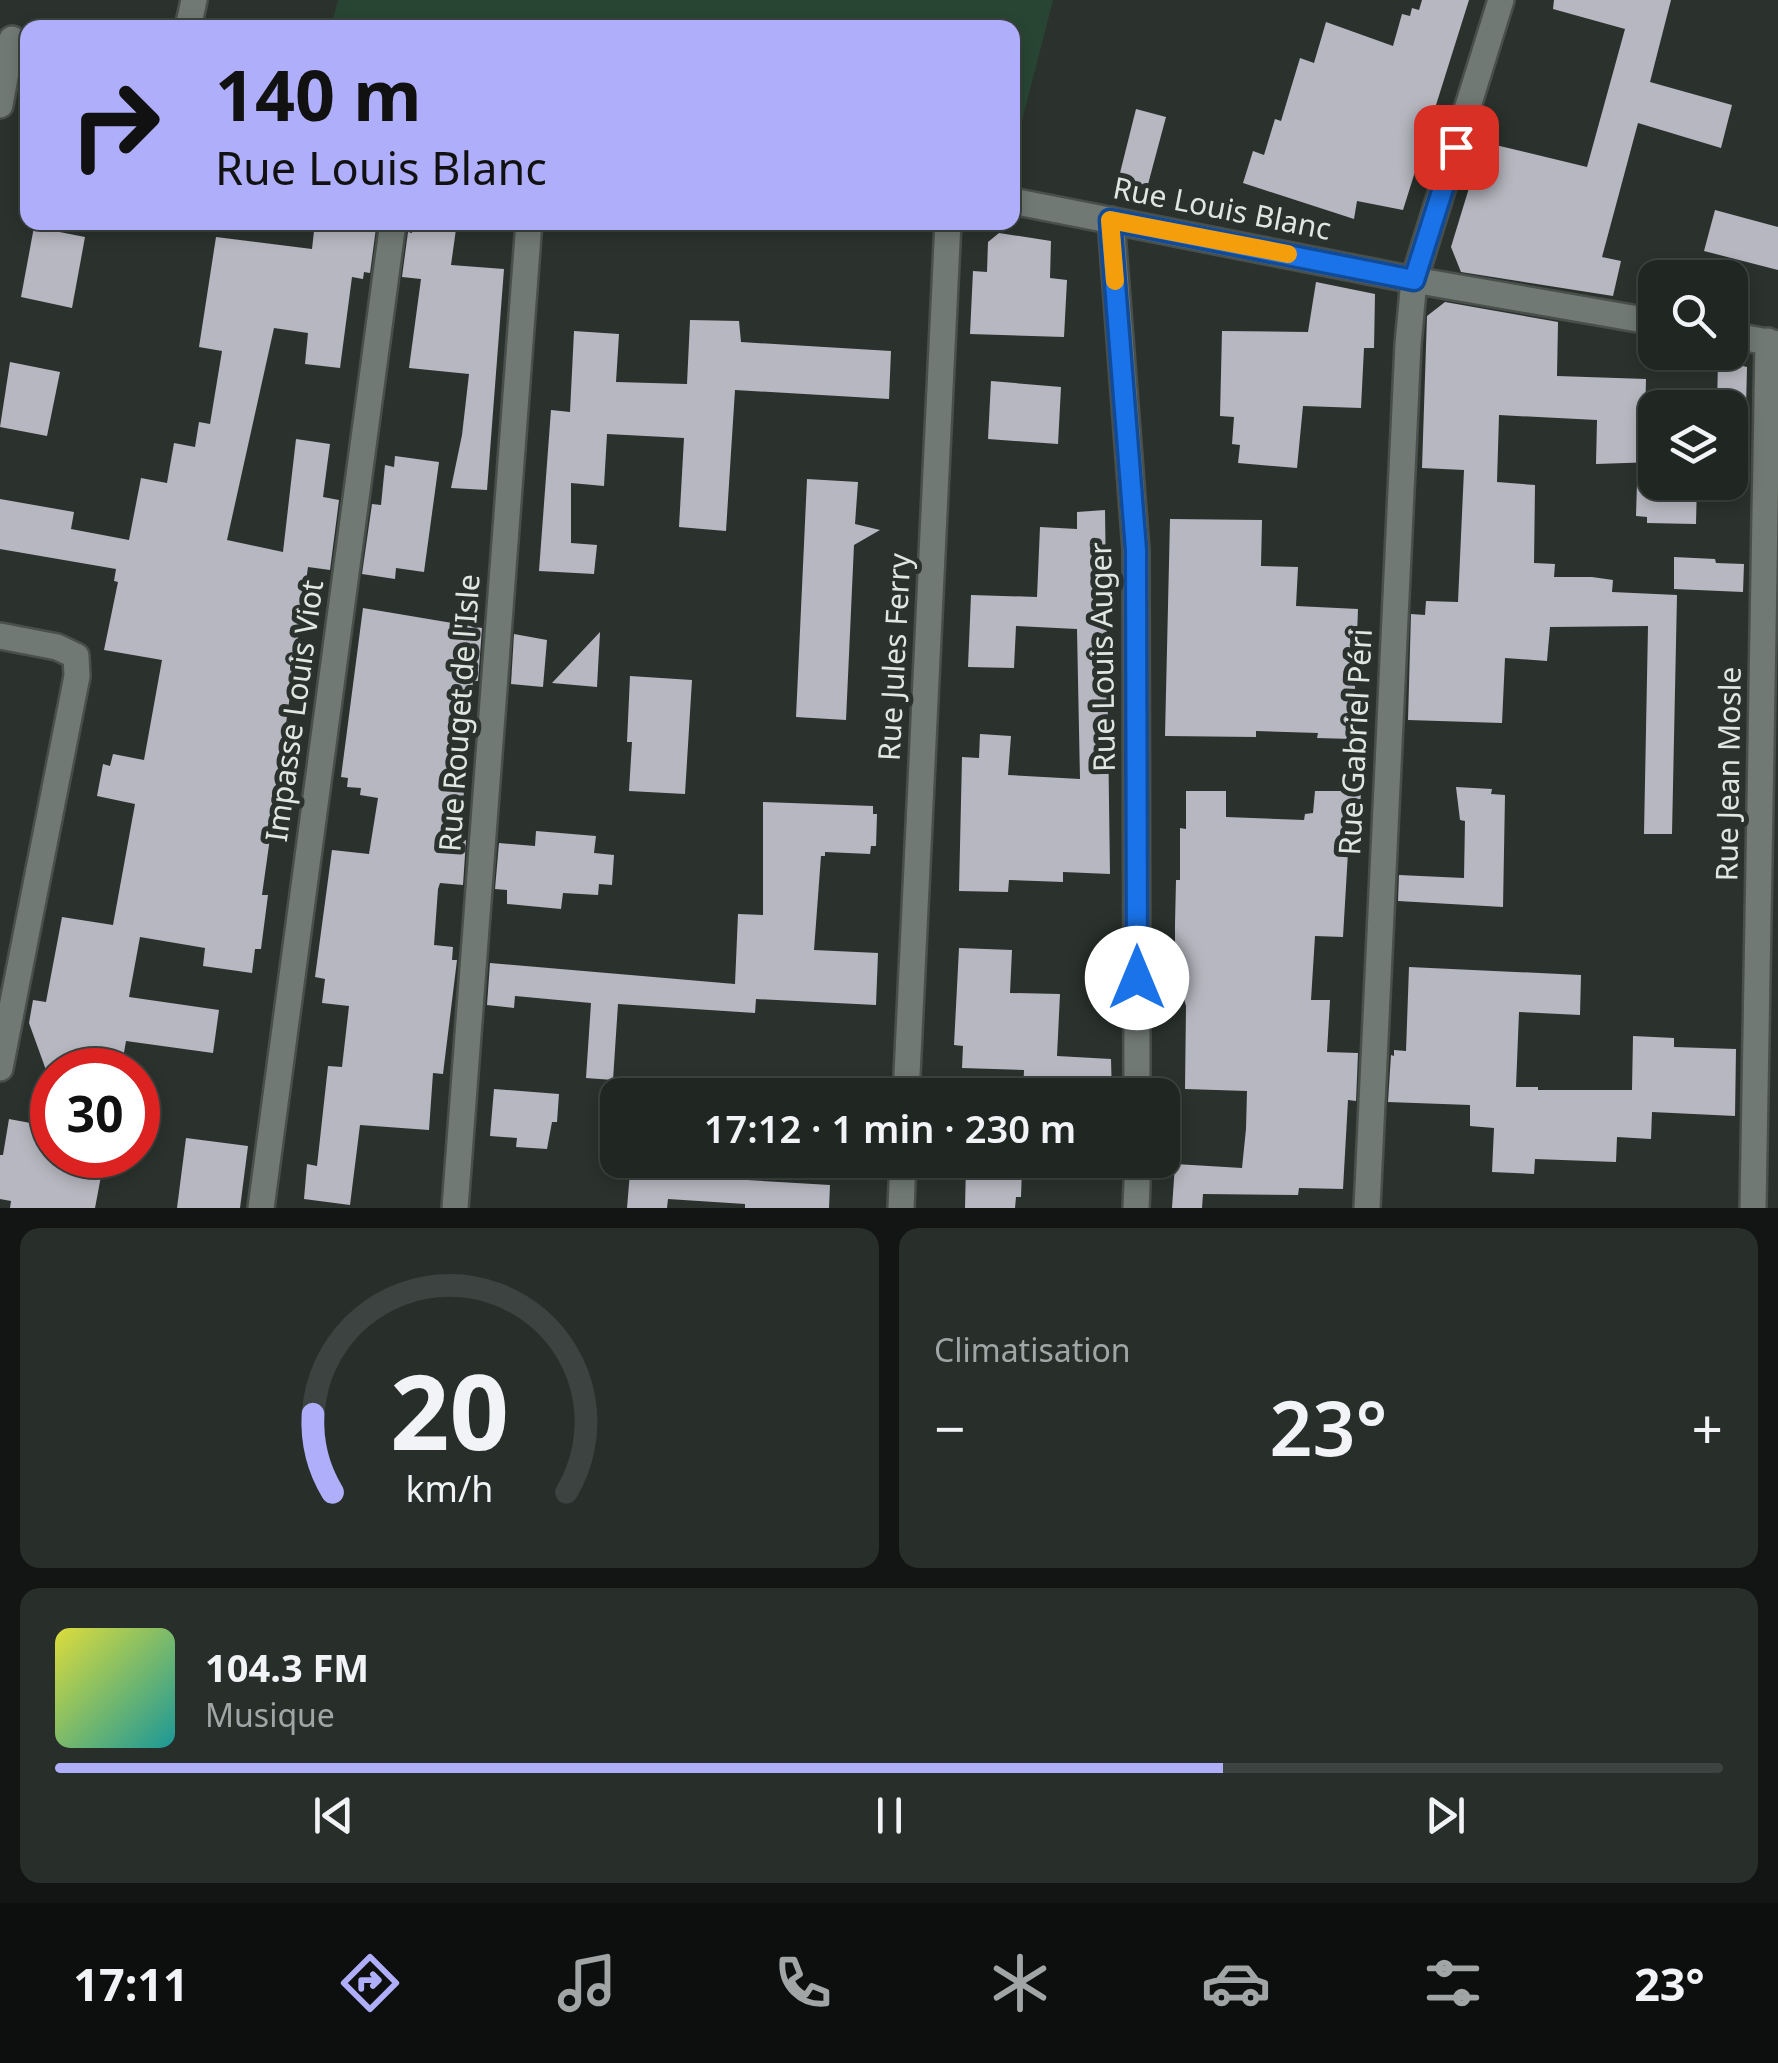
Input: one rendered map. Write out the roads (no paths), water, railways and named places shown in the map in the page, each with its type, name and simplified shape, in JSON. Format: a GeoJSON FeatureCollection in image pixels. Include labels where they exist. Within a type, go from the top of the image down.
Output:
{"type":"FeatureCollection","features":[{"type":"Feature","properties":{"kind":"street","name":"Rue Gabriel Péri"},"geometry":{"type":"LineString","coordinates":[[1367,1208],[1414,280],[1502,0]]}},
{"type":"Feature","properties":{"kind":"street"},"geometry":{"type":"LineString","coordinates":[[0,105],[13,39]]}},
{"type":"Feature","properties":{"kind":"street","name":"Rue Louis Blanc"},"geometry":{"type":"LineString","coordinates":[[1020,203],[1414,280],[1638,319]]}},
{"type":"Feature","properties":{"kind":"street","name":"Rue Louis Auger"},"geometry":{"type":"LineString","coordinates":[[1110,220],[1136,550],[1137,1078]]}},
{"type":"Feature","properties":{"kind":"street","name":"Impasse Louis Viot"},"geometry":{"type":"LineString","coordinates":[[260,1208],[392,230]]}},
{"type":"Feature","properties":{"kind":"street","name":"Rue Rouget de l'Isle"},"geometry":{"type":"LineString","coordinates":[[455,1208],[528,230]]}},
{"type":"Feature","properties":{"kind":"street","name":"Rue Jules Ferry"},"geometry":{"type":"LineString","coordinates":[[907,1078],[948,230]]}},
{"type":"Feature","properties":{"kind":"street"},"geometry":{"type":"LineString","coordinates":[[1748,338],[1773,342]]}},
{"type":"Feature","properties":{"kind":"street","name":"Rue Jean Mosle"},"geometry":{"type":"LineString","coordinates":[[1753,1208],[1773,342]]}},
{"type":"Feature","properties":{"kind":"street"},"geometry":{"type":"LineString","coordinates":[[0,636],[56,646],[76,656],[77,676],[0,1068]]}},
{"type":"Feature","properties":{"kind":"street"},"geometry":{"type":"LineString","coordinates":[[901,1208],[902,1178]]}},
{"type":"Feature","properties":{"kind":"street"},"geometry":{"type":"LineString","coordinates":[[1136,1208],[1137,1178]]}}]}
